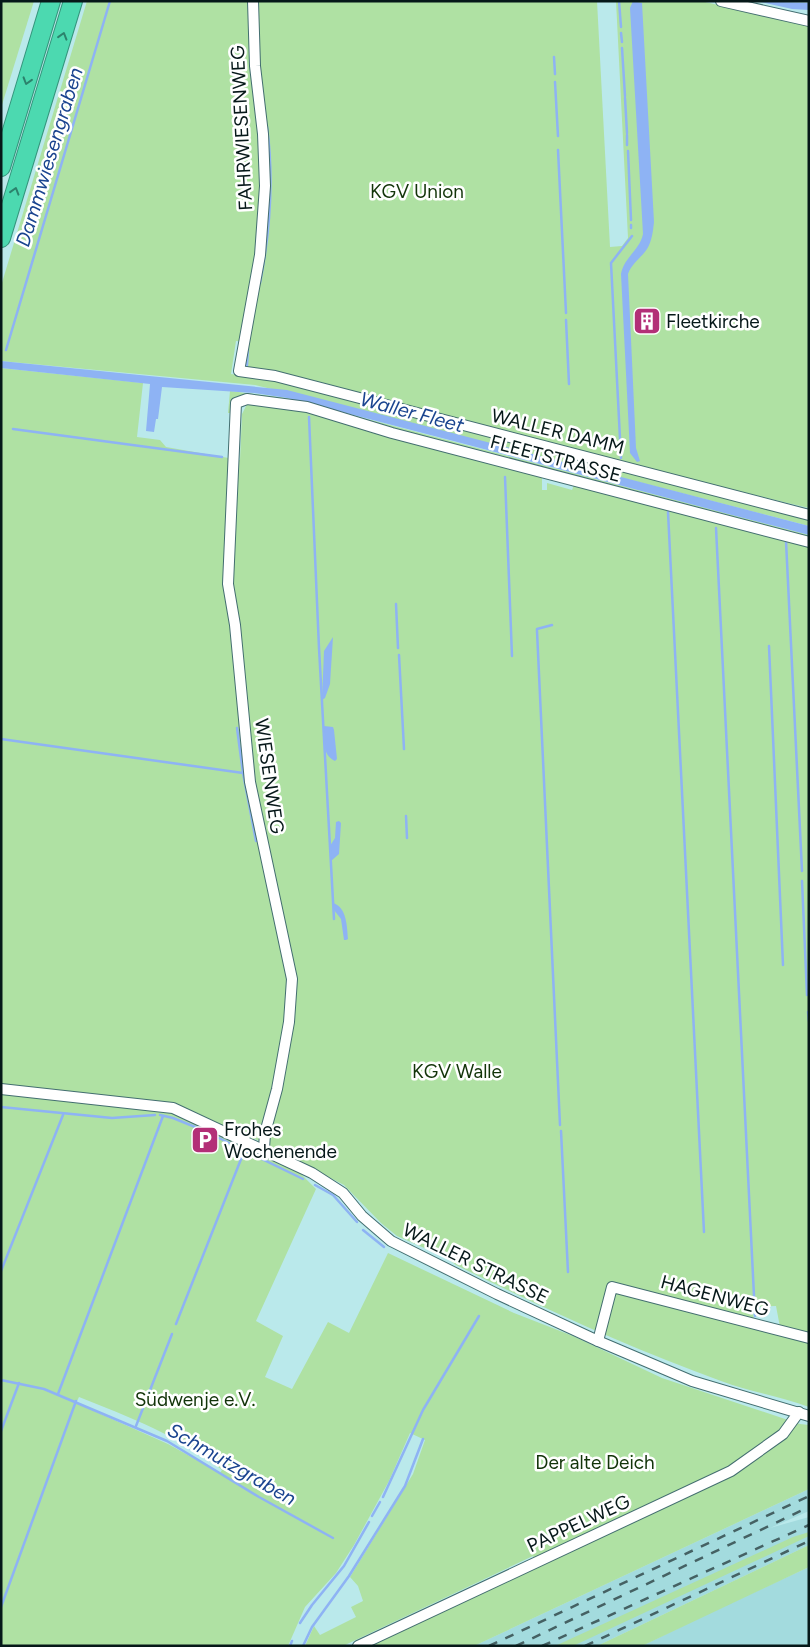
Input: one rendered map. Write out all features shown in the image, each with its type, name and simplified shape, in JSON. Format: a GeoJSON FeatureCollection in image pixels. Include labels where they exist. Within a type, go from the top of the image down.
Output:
{"type":"FeatureCollection","features":[{"type":"Feature","properties":{"kind":"highway"},"geometry":{"type":"LineString","coordinates":[[1,167],[51,1]]}},
{"type":"Feature","properties":{"kind":"highway"},"geometry":{"type":"LineString","coordinates":[[1,238],[73,1]]}},
{"type":"Feature","properties":{"kind":"street","name":"FAHRWIESENWEG"},"geometry":{"type":"LineString","coordinates":[[239,371],[260,255],[265,186],[263,134],[254,66],[253,1]]}},
{"type":"Feature","properties":{"kind":"street"},"geometry":{"type":"LineString","coordinates":[[721,1],[809,21]]}},
{"type":"Feature","properties":{"kind":"street","name":"WALLER DAMM"},"geometry":{"type":"LineString","coordinates":[[239,371],[276,376],[809,515]]}},
{"type":"Feature","properties":{"kind":"street","name":"FLEETSTRASSE"},"geometry":{"type":"LineString","coordinates":[[236,403],[247,399],[307,407],[392,433],[809,542]]}},
{"type":"Feature","properties":{"kind":"street","name":"WIESENWEG"},"geometry":{"type":"LineString","coordinates":[[236,403],[228,584],[236,634],[250,782],[292,979],[289,1022],[277,1089],[265,1133],[264,1149]]}},
{"type":"Feature","properties":{"kind":"street","name":"WALLER STRASSE"},"geometry":{"type":"LineString","coordinates":[[1,1088],[173,1108],[264,1149],[312,1174],[343,1193],[368,1221],[396,1245],[598,1341],[692,1380],[804,1414]]}},
{"type":"Feature","properties":{"kind":"street","name":"HAGENWEG"},"geometry":{"type":"LineString","coordinates":[[598,1341],[612,1287],[809,1338]]}},
{"type":"Feature","properties":{"kind":"street","name":"PAPPELWEG"},"geometry":{"type":"LineString","coordinates":[[358,1646],[732,1471],[783,1434],[804,1414]]}},
{"type":"Feature","properties":{"kind":"shaded area"},"geometry":{"type":"Polygon","coordinates":[[[809,1489],[809,1511],[770,1528],[809,1517],[809,1545],[597,1646],[474,1646],[809,1489]]]}},
{"type":"Feature","properties":{"kind":"shaded area"},"geometry":{"type":"Polygon","coordinates":[[[809,1567],[809,1646],[642,1646],[699,1618],[809,1567]]]}},
{"type":"Feature","properties":{"kind":"green space"},"geometry":{"type":"Polygon","coordinates":[[[1,1],[34,1],[1,108],[1,1]]]}},
{"type":"Feature","properties":{"kind":"green space","name":"KGV Union"},"geometry":{"type":"Polygon","coordinates":[[[87,1],[597,1],[610,247],[622,246],[628,238],[616,1],[701,1],[809,26],[809,508],[432,413],[292,375],[245,367],[247,342],[236,341],[231,374],[268,379],[809,519],[809,526],[255,385],[1,361],[1,286],[87,1]]]}},
{"type":"Feature","properties":{"kind":"green space"},"geometry":{"type":"Polygon","coordinates":[[[1,368],[143,383],[137,437],[160,440],[166,447],[240,460],[242,414],[247,404],[306,411],[542,477],[542,490],[547,490],[547,483],[572,490],[574,485],[809,547],[809,1335],[780,1327],[776,1306],[753,1307],[754,1327],[809,1342],[809,1407],[721,1381],[653,1355],[554,1312],[456,1265],[447,1258],[397,1236],[381,1223],[344,1185],[255,1139],[248,1147],[301,1174],[316,1189],[256,1321],[283,1336],[265,1377],[292,1389],[328,1322],[349,1333],[388,1253],[514,1313],[573,1336],[662,1378],[800,1424],[809,1425],[809,1489],[474,1646],[367,1646],[538,1566],[533,1556],[343,1646],[305,1646],[314,1626],[320,1635],[356,1617],[351,1607],[363,1601],[358,1586],[350,1577],[413,1474],[425,1440],[410,1433],[389,1481],[354,1545],[336,1573],[305,1607],[288,1646],[1,1646],[1,368]],[[79,1397],[76,1403],[168,1444],[220,1473],[222,1470],[189,1447],[154,1428],[79,1397]]]}},
{"type":"Feature","properties":{"kind":"green space"},"geometry":{"type":"Polygon","coordinates":[[[230,391],[287,398],[809,535],[809,538],[248,396],[233,413],[228,413],[230,391]]]}},
{"type":"Feature","properties":{"kind":"green space"},"geometry":{"type":"Polygon","coordinates":[[[809,1532],[809,1536],[573,1646],[555,1646],[793,1537],[809,1532]]]}},
{"type":"Feature","properties":{"kind":"green space"},"geometry":{"type":"Polygon","coordinates":[[[809,1545],[809,1567],[642,1646],[597,1646],[809,1545]]]}},
{"type":"Feature","properties":{"kind":"water"},"geometry":{"type":"Polygon","coordinates":[[[633,1],[642,3],[654,222],[649,246],[628,274],[636,448],[640,461],[637,462],[630,453],[621,274],[625,263],[639,245],[643,234],[630,8],[633,1]]]}},
{"type":"Feature","properties":{"kind":"water"},"geometry":{"type":"Polygon","coordinates":[[[756,1],[809,3],[809,10],[792,9],[756,1]]]}},
{"type":"Feature","properties":{"kind":"water"},"geometry":{"type":"Polygon","coordinates":[[[1,361],[287,390],[809,526],[809,535],[287,398],[254,393],[162,387],[158,419],[156,419],[154,432],[146,431],[150,384],[1,368],[1,361]]]}},
{"type":"Feature","properties":{"kind":"water"},"geometry":{"type":"Polygon","coordinates":[[[333,637],[330,684],[325,698],[322,700],[324,651],[333,637]]]}},
{"type":"Feature","properties":{"kind":"water"},"geometry":{"type":"Polygon","coordinates":[[[324,726],[333,727],[334,730],[337,759],[335,761],[326,751],[324,726]]]}},
{"type":"Feature","properties":{"kind":"water"},"geometry":{"type":"Polygon","coordinates":[[[339,821],[341,823],[339,854],[331,861],[330,846],[335,838],[336,822],[339,821]]]}},
{"type":"Feature","properties":{"kind":"water"},"geometry":{"type":"Polygon","coordinates":[[[333,903],[338,905],[344,913],[348,939],[346,940],[344,940],[341,919],[334,910],[333,903]]]}},
{"type":"Feature","properties":{"kind":"waterway","name":"Dammwiesengraben"},"geometry":{"type":"LineString","coordinates":[[6,350],[110,1]]}},
{"type":"Feature","properties":{"kind":"waterway"},"geometry":{"type":"LineString","coordinates":[[619,1],[621,27]]}},
{"type":"Feature","properties":{"kind":"waterway"},"geometry":{"type":"LineString","coordinates":[[621,33],[622,42]]}},
{"type":"Feature","properties":{"kind":"waterway"},"geometry":{"type":"LineString","coordinates":[[622,48],[625,96]]}},
{"type":"Feature","properties":{"kind":"waterway"},"geometry":{"type":"LineString","coordinates":[[554,57],[555,74]]}},
{"type":"Feature","properties":{"kind":"waterway"},"geometry":{"type":"LineString","coordinates":[[555,82],[558,136]]}},
{"type":"Feature","properties":{"kind":"waterway"},"geometry":{"type":"LineString","coordinates":[[625,98],[627,133]]}},
{"type":"Feature","properties":{"kind":"waterway"},"geometry":{"type":"LineString","coordinates":[[260,283],[270,205],[267,127]]}},
{"type":"Feature","properties":{"kind":"waterway"},"geometry":{"type":"LineString","coordinates":[[627,135],[627,145]]}},
{"type":"Feature","properties":{"kind":"waterway"},"geometry":{"type":"LineString","coordinates":[[558,150],[566,313]]}},
{"type":"Feature","properties":{"kind":"waterway"},"geometry":{"type":"LineString","coordinates":[[628,151],[631,220]]}},
{"type":"Feature","properties":{"kind":"waterway"},"geometry":{"type":"LineString","coordinates":[[621,458],[611,263],[632,236]]}},
{"type":"Feature","properties":{"kind":"waterway"},"geometry":{"type":"LineString","coordinates":[[566,320],[569,384]]}},
{"type":"Feature","properties":{"kind":"waterway"},"geometry":{"type":"LineString","coordinates":[[247,365],[248,348]]}},
{"type":"Feature","properties":{"kind":"waterway"},"geometry":{"type":"LineString","coordinates":[[309,417],[319,648],[334,919]]}},
{"type":"Feature","properties":{"kind":"waterway"},"geometry":{"type":"LineString","coordinates":[[13,429],[222,457]]}},
{"type":"Feature","properties":{"kind":"waterway"},"geometry":{"type":"LineString","coordinates":[[505,477],[512,656]]}},
{"type":"Feature","properties":{"kind":"waterway"},"geometry":{"type":"LineString","coordinates":[[668,512],[704,1232]]}},
{"type":"Feature","properties":{"kind":"waterway"},"geometry":{"type":"LineString","coordinates":[[716,528],[755,1316]]}},
{"type":"Feature","properties":{"kind":"waterway"},"geometry":{"type":"LineString","coordinates":[[786,541],[802,871]]}},
{"type":"Feature","properties":{"kind":"waterway"},"geometry":{"type":"LineString","coordinates":[[396,604],[398,648]]}},
{"type":"Feature","properties":{"kind":"waterway"},"geometry":{"type":"LineString","coordinates":[[552,625],[537,629],[537,631],[560,1125]]}},
{"type":"Feature","properties":{"kind":"waterway"},"geometry":{"type":"LineString","coordinates":[[769,646],[783,965]]}},
{"type":"Feature","properties":{"kind":"waterway"},"geometry":{"type":"LineString","coordinates":[[399,655],[404,749]]}},
{"type":"Feature","properties":{"kind":"waterway"},"geometry":{"type":"LineString","coordinates":[[237,728],[243,773],[256,841]]}},
{"type":"Feature","properties":{"kind":"waterway"},"geometry":{"type":"LineString","coordinates":[[1,739],[243,773]]}},
{"type":"Feature","properties":{"kind":"waterway"},"geometry":{"type":"LineString","coordinates":[[406,816],[407,838]]}},
{"type":"Feature","properties":{"kind":"waterway"},"geometry":{"type":"LineString","coordinates":[[802,881],[807,995]]}},
{"type":"Feature","properties":{"kind":"waterway"},"geometry":{"type":"LineString","coordinates":[[808,1012],[809,1021]]}},
{"type":"Feature","properties":{"kind":"waterway"},"geometry":{"type":"LineString","coordinates":[[1,1107],[112,1118],[155,1115]]}},
{"type":"Feature","properties":{"kind":"waterway"},"geometry":{"type":"LineString","coordinates":[[1,1271],[63,1115]]}},
{"type":"Feature","properties":{"kind":"waterway"},"geometry":{"type":"LineString","coordinates":[[160,1115],[173,1118],[205,1131]]}},
{"type":"Feature","properties":{"kind":"waterway"},"geometry":{"type":"LineString","coordinates":[[58,1394],[163,1116]]}},
{"type":"Feature","properties":{"kind":"waterway"},"geometry":{"type":"LineString","coordinates":[[561,1131],[568,1272]]}},
{"type":"Feature","properties":{"kind":"waterway"},"geometry":{"type":"LineString","coordinates":[[219,1138],[303,1179]]}},
{"type":"Feature","properties":{"kind":"waterway"},"geometry":{"type":"LineString","coordinates":[[176,1324],[245,1149]]}},
{"type":"Feature","properties":{"kind":"waterway"},"geometry":{"type":"LineString","coordinates":[[315,1185],[333,1195],[357,1222]]}},
{"type":"Feature","properties":{"kind":"waterway"},"geometry":{"type":"LineString","coordinates":[[363,1230],[384,1247]]}},
{"type":"Feature","properties":{"kind":"waterway"},"geometry":{"type":"LineString","coordinates":[[383,1497],[423,1410],[479,1316]]}},
{"type":"Feature","properties":{"kind":"waterway"},"geometry":{"type":"LineString","coordinates":[[136,1426],[172,1334]]}},
{"type":"Feature","properties":{"kind":"waterway","name":"Schmutzgraben"},"geometry":{"type":"LineString","coordinates":[[1,1380],[44,1389],[167,1441],[259,1497],[333,1538]]}},
{"type":"Feature","properties":{"kind":"waterway"},"geometry":{"type":"LineString","coordinates":[[1,1431],[19,1383]]}},
{"type":"Feature","properties":{"kind":"waterway"},"geometry":{"type":"LineString","coordinates":[[1,1607],[76,1401]]}},
{"type":"Feature","properties":{"kind":"waterway"},"geometry":{"type":"LineString","coordinates":[[303,1646],[312,1627],[349,1576],[405,1486],[423,1439]]}},
{"type":"Feature","properties":{"kind":"waterway"},"geometry":{"type":"LineString","coordinates":[[372,1516],[380,1502]]}},
{"type":"Feature","properties":{"kind":"waterway"},"geometry":{"type":"LineString","coordinates":[[300,1623],[344,1566],[369,1522]]}},
{"type":"Feature","properties":{"kind":"waterway"},"geometry":{"type":"LineString","coordinates":[[290,1646],[292,1641]]}},
{"type":"Feature","properties":{"kind":"railway"},"geometry":{"type":"LineString","coordinates":[[489,1646],[809,1496]]}},
{"type":"Feature","properties":{"kind":"railway"},"geometry":{"type":"LineString","coordinates":[[516,1646],[809,1507]]}},
{"type":"Feature","properties":{"kind":"railway"},"geometry":{"type":"LineString","coordinates":[[542,1646],[809,1525]]}},
{"type":"Feature","properties":{"kind":"railway"},"geometry":{"type":"LineString","coordinates":[[585,1646],[809,1541]]}},
{"type":"Feature","properties":{"kind":"place","name":"Fleetkirche"},"geometry":{"type":"Point","coordinates":[647,321]}},
{"type":"Feature","properties":{"kind":"place","name":"Frohes Wochenende"},"geometry":{"type":"Point","coordinates":[205,1140]}},
{"type":"Feature","properties":{"kind":"water label","name":"Waller Fleet"},"geometry":{"type":"Point","coordinates":[412,412]}},
{"type":"Feature","properties":{"kind":"park label","name":"KGV Walle"},"geometry":{"type":"Point","coordinates":[457,1071]}},
{"type":"Feature","properties":{"kind":"park label","name":"Südwenje e.V."},"geometry":{"type":"Point","coordinates":[195,1399]}},
{"type":"Feature","properties":{"kind":"park label","name":"Der alte Deich"},"geometry":{"type":"Point","coordinates":[595,1462]}}]}
